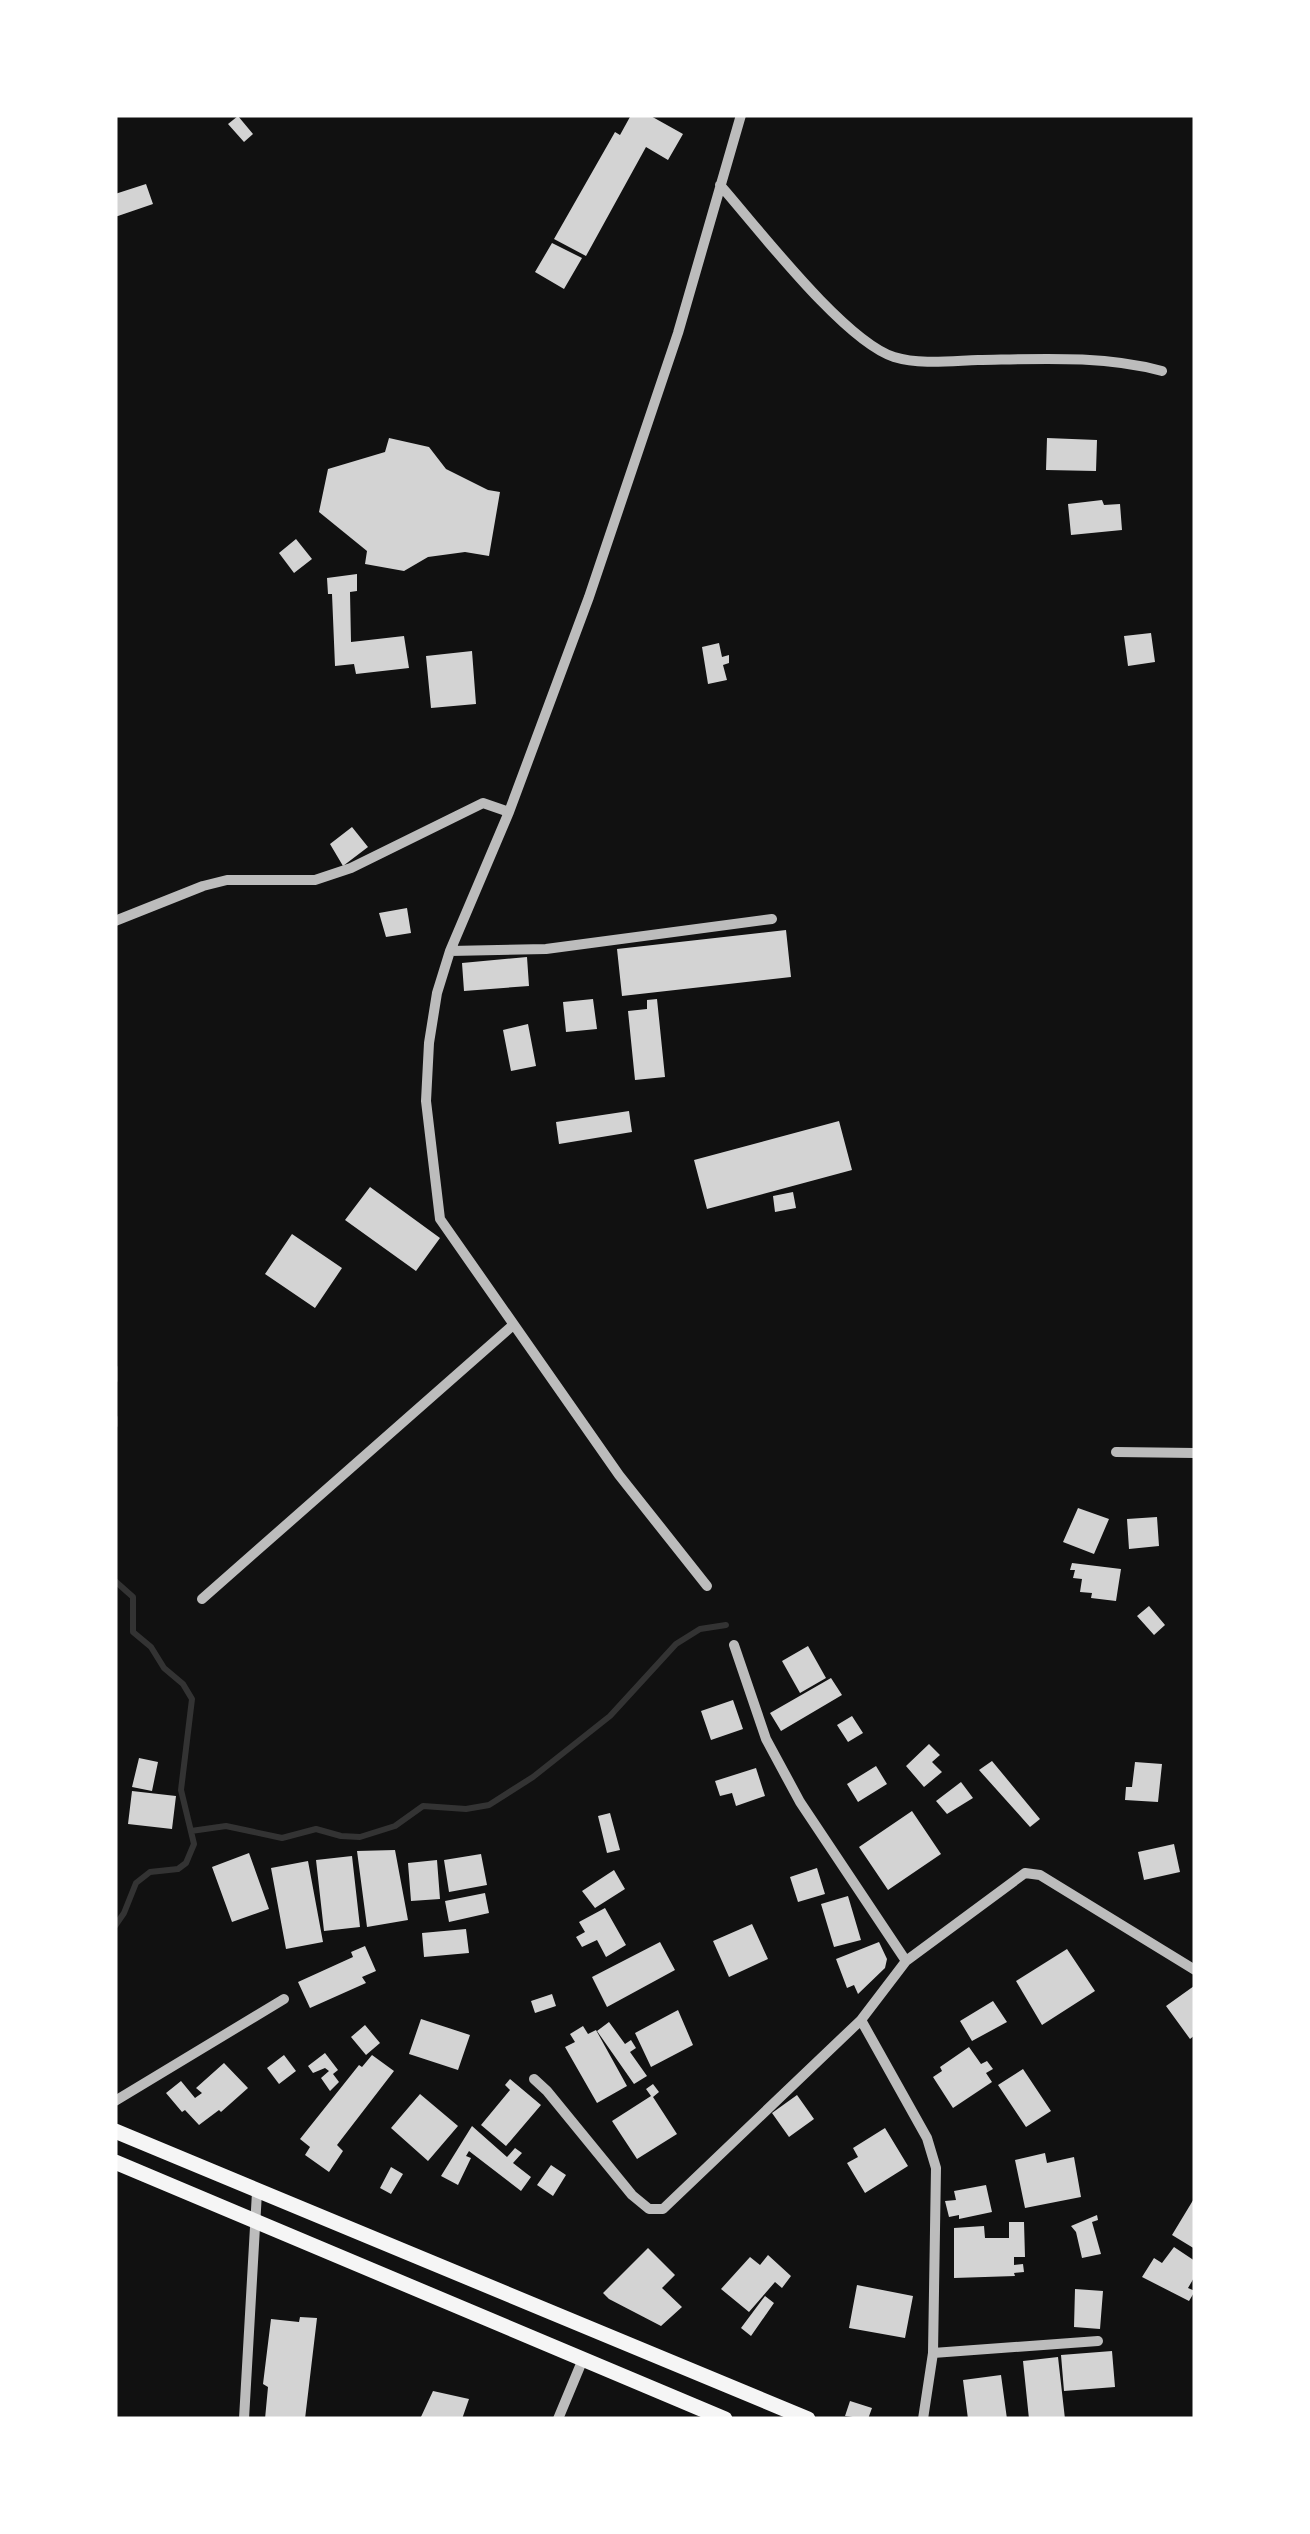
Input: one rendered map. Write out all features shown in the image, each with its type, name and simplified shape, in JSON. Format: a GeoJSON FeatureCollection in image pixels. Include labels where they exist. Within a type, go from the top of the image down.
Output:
{"type":"FeatureCollection","features":[{"type":"Feature","properties":{"kind":"main road"},"geometry":{"type":"LineString","coordinates":[[115,2131],[808,2419]]}},
{"type":"Feature","properties":{"kind":"main road"},"geometry":{"type":"LineString","coordinates":[[115,2162],[725,2419]]}},
{"type":"Feature","properties":{"kind":"street"},"geometry":{"type":"LineString","coordinates":[[707,1586],[619,1475],[440,1219],[426,1101],[437,993],[450,952],[509,812],[621,502],[678,333],[742,115]]}},
{"type":"Feature","properties":{"kind":"street"},"geometry":{"type":"LineString","coordinates":[[720,185],[836,315],[871,346],[895,357],[926,361],[1051,359],[1162,371]]}},
{"type":"Feature","properties":{"kind":"street"},"geometry":{"type":"LineString","coordinates":[[115,921],[227,880],[316,880],[350,868],[483,803],[509,812]]}},
{"type":"Feature","properties":{"kind":"street"},"geometry":{"type":"LineString","coordinates":[[450,952],[546,949],[772,919]]}},
{"type":"Feature","properties":{"kind":"street"},"geometry":{"type":"LineString","coordinates":[[202,1599],[512,1326]]}},
{"type":"Feature","properties":{"kind":"street"},"geometry":{"type":"LineString","coordinates":[[1116,1452],[1195,1453]]}},
{"type":"Feature","properties":{"kind":"street"},"geometry":{"type":"LineString","coordinates":[[734,1645],[766,1740],[800,1802],[906,1960]]}},
{"type":"Feature","properties":{"kind":"street"},"geometry":{"type":"LineString","coordinates":[[534,2079],[632,2195],[649,2209],[663,2208],[861,2020],[906,1960],[1026,1872],[1040,1875],[1195,1970]]}},
{"type":"Feature","properties":{"kind":"street"},"geometry":{"type":"LineString","coordinates":[[115,2101],[284,1999]]}},
{"type":"Feature","properties":{"kind":"street"},"geometry":{"type":"LineString","coordinates":[[861,2020],[927,2138],[936,2168],[933,2353],[923,2419]]}},
{"type":"Feature","properties":{"kind":"street"},"geometry":{"type":"LineString","coordinates":[[244,2419],[257,2192]]}},
{"type":"Feature","properties":{"kind":"street"},"geometry":{"type":"LineString","coordinates":[[933,2353],[1098,2342]]}},
{"type":"Feature","properties":{"kind":"street"},"geometry":{"type":"LineString","coordinates":[[558,2419],[583,2359]]}},
{"type":"Feature","properties":{"kind":"building"},"geometry":{"type":"Polygon","coordinates":[[[631,115],[649,115],[683,134],[668,160],[646,147],[586,256],[554,239],[615,132],[620,135],[631,115]]]}},
{"type":"Feature","properties":{"kind":"building"},"geometry":{"type":"Polygon","coordinates":[[[238,116],[253,134],[244,142],[228,124],[238,116]]]}},
{"type":"Feature","properties":{"kind":"building"},"geometry":{"type":"Polygon","coordinates":[[[146,184],[153,204],[115,217],[115,194],[146,184]]]}},
{"type":"Feature","properties":{"kind":"building"},"geometry":{"type":"Polygon","coordinates":[[[552,243],[582,258],[564,289],[535,272],[552,243]]]}},
{"type":"Feature","properties":{"kind":"building"},"geometry":{"type":"Polygon","coordinates":[[[389,438],[429,447],[446,469],[500,492],[489,556],[465,552],[428,557],[404,571],[365,564],[367,551],[319,512],[328,469],[385,452],[389,438]]]}},
{"type":"Feature","properties":{"kind":"building"},"geometry":{"type":"Polygon","coordinates":[[[1047,438],[1097,440],[1096,471],[1046,470],[1047,438]]]}},
{"type":"Feature","properties":{"kind":"building"},"geometry":{"type":"Polygon","coordinates":[[[1102,500],[1104,505],[1120,504],[1122,530],[1071,535],[1068,504],[1102,500]]]}},
{"type":"Feature","properties":{"kind":"building"},"geometry":{"type":"Polygon","coordinates":[[[296,539],[312,559],[294,573],[279,553],[296,539]]]}},
{"type":"Feature","properties":{"kind":"building"},"geometry":{"type":"Polygon","coordinates":[[[357,574],[357,591],[350,592],[351,642],[404,636],[409,668],[356,674],[354,664],[335,666],[332,594],[328,594],[327,578],[357,574]]]}},
{"type":"Feature","properties":{"kind":"building"},"geometry":{"type":"Polygon","coordinates":[[[1151,633],[1155,662],[1128,666],[1124,636],[1151,633]]]}},
{"type":"Feature","properties":{"kind":"building"},"geometry":{"type":"Polygon","coordinates":[[[719,643],[722,657],[729,655],[729,663],[723,665],[727,680],[708,684],[702,647],[719,643]]]}},
{"type":"Feature","properties":{"kind":"building"},"geometry":{"type":"Polygon","coordinates":[[[472,651],[476,704],[431,708],[426,656],[472,651]]]}},
{"type":"Feature","properties":{"kind":"building"},"geometry":{"type":"Polygon","coordinates":[[[352,827],[368,847],[343,866],[330,844],[352,827]]]}},
{"type":"Feature","properties":{"kind":"building"},"geometry":{"type":"Polygon","coordinates":[[[407,908],[411,933],[386,937],[379,913],[407,908]]]}},
{"type":"Feature","properties":{"kind":"building"},"geometry":{"type":"Polygon","coordinates":[[[786,930],[791,977],[622,996],[617,949],[786,930]]]}},
{"type":"Feature","properties":{"kind":"building"},"geometry":{"type":"Polygon","coordinates":[[[527,957],[529,986],[464,991],[462,963],[527,957]]]}},
{"type":"Feature","properties":{"kind":"building"},"geometry":{"type":"Polygon","coordinates":[[[593,999],[597,1029],[566,1032],[563,1002],[593,999]]]}},
{"type":"Feature","properties":{"kind":"building"},"geometry":{"type":"Polygon","coordinates":[[[657,999],[665,1077],[635,1080],[628,1011],[647,1009],[647,1000],[657,999]]]}},
{"type":"Feature","properties":{"kind":"building"},"geometry":{"type":"Polygon","coordinates":[[[528,1024],[536,1066],[511,1071],[503,1030],[528,1024]]]}},
{"type":"Feature","properties":{"kind":"building"},"geometry":{"type":"Polygon","coordinates":[[[629,1111],[632,1132],[559,1144],[556,1122],[629,1111]]]}},
{"type":"Feature","properties":{"kind":"building"},"geometry":{"type":"Polygon","coordinates":[[[839,1121],[852,1170],[707,1209],[694,1160],[839,1121]]]}},
{"type":"Feature","properties":{"kind":"building"},"geometry":{"type":"Polygon","coordinates":[[[370,1187],[440,1238],[416,1271],[345,1220],[370,1187]]]}},
{"type":"Feature","properties":{"kind":"building"},"geometry":{"type":"Polygon","coordinates":[[[793,1192],[796,1208],[775,1212],[773,1196],[793,1192]]]}},
{"type":"Feature","properties":{"kind":"building"},"geometry":{"type":"Polygon","coordinates":[[[292,1234],[342,1268],[315,1308],[265,1274],[292,1234]]]}},
{"type":"Feature","properties":{"kind":"building"},"geometry":{"type":"Polygon","coordinates":[[[1078,1508],[1109,1519],[1094,1554],[1063,1542],[1078,1508]]]}},
{"type":"Feature","properties":{"kind":"building"},"geometry":{"type":"Polygon","coordinates":[[[1157,1517],[1159,1546],[1129,1549],[1127,1519],[1157,1517]]]}},
{"type":"Feature","properties":{"kind":"building"},"geometry":{"type":"Polygon","coordinates":[[[1072,1563],[1121,1569],[1116,1601],[1091,1598],[1092,1593],[1080,1592],[1082,1579],[1073,1578],[1072,1563]]]}},
{"type":"Feature","properties":{"kind":"building"},"geometry":{"type":"Polygon","coordinates":[[[1149,1606],[1165,1625],[1154,1635],[1137,1616],[1149,1606]]]}},
{"type":"Feature","properties":{"kind":"building"},"geometry":{"type":"Polygon","coordinates":[[[808,1646],[826,1678],[800,1693],[782,1661],[808,1646]]]}},
{"type":"Feature","properties":{"kind":"building"},"geometry":{"type":"Polygon","coordinates":[[[831,1678],[842,1695],[781,1731],[770,1713],[831,1678]]]}},
{"type":"Feature","properties":{"kind":"building"},"geometry":{"type":"Polygon","coordinates":[[[733,1700],[743,1729],[711,1740],[701,1711],[733,1700]]]}},
{"type":"Feature","properties":{"kind":"building"},"geometry":{"type":"Polygon","coordinates":[[[852,1716],[863,1733],[848,1742],[837,1725],[852,1716]]]}},
{"type":"Feature","properties":{"kind":"building"},"geometry":{"type":"Polygon","coordinates":[[[929,1744],[940,1755],[932,1762],[942,1772],[924,1787],[906,1766],[929,1744]]]}},
{"type":"Feature","properties":{"kind":"building"},"geometry":{"type":"Polygon","coordinates":[[[139,1758],[158,1762],[152,1791],[132,1787],[139,1758]]]}},
{"type":"Feature","properties":{"kind":"building"},"geometry":{"type":"Polygon","coordinates":[[[992,1761],[1040,1819],[1030,1827],[979,1770],[992,1761]]]}},
{"type":"Feature","properties":{"kind":"building"},"geometry":{"type":"Polygon","coordinates":[[[1135,1762],[1162,1764],[1158,1802],[1125,1800],[1126,1787],[1132,1787],[1135,1762]]]}},
{"type":"Feature","properties":{"kind":"building"},"geometry":{"type":"Polygon","coordinates":[[[876,1766],[887,1784],[858,1802],[847,1784],[876,1766]]]}},
{"type":"Feature","properties":{"kind":"building"},"geometry":{"type":"Polygon","coordinates":[[[756,1768],[765,1796],[736,1806],[732,1793],[720,1796],[715,1781],[756,1768]]]}},
{"type":"Feature","properties":{"kind":"building"},"geometry":{"type":"Polygon","coordinates":[[[961,1782],[973,1798],[947,1814],[936,1801],[961,1782]]]}},
{"type":"Feature","properties":{"kind":"building"},"geometry":{"type":"Polygon","coordinates":[[[132,1791],[176,1796],[172,1829],[128,1824],[132,1791]]]}},
{"type":"Feature","properties":{"kind":"building"},"geometry":{"type":"Polygon","coordinates":[[[912,1811],[941,1854],[888,1890],[859,1847],[912,1811]]]}},
{"type":"Feature","properties":{"kind":"building"},"geometry":{"type":"Polygon","coordinates":[[[610,1813],[620,1850],[607,1853],[598,1816],[610,1813]]]}},
{"type":"Feature","properties":{"kind":"building"},"geometry":{"type":"Polygon","coordinates":[[[1174,1844],[1180,1872],[1144,1880],[1138,1852],[1174,1844]]]}},
{"type":"Feature","properties":{"kind":"building"},"geometry":{"type":"Polygon","coordinates":[[[395,1850],[408,1920],[367,1927],[357,1851],[395,1850]]]}},
{"type":"Feature","properties":{"kind":"building"},"geometry":{"type":"Polygon","coordinates":[[[249,1853],[269,1909],[232,1922],[212,1867],[249,1853]]]}},
{"type":"Feature","properties":{"kind":"building"},"geometry":{"type":"Polygon","coordinates":[[[481,1854],[487,1885],[449,1892],[444,1860],[481,1854]]]}},
{"type":"Feature","properties":{"kind":"building"},"geometry":{"type":"Polygon","coordinates":[[[352,1856],[360,1927],[324,1931],[316,1860],[352,1856]]]}},
{"type":"Feature","properties":{"kind":"building"},"geometry":{"type":"Polygon","coordinates":[[[437,1860],[440,1899],[411,1901],[408,1863],[437,1860]]]}},
{"type":"Feature","properties":{"kind":"building"},"geometry":{"type":"Polygon","coordinates":[[[308,1861],[323,1942],[286,1949],[271,1868],[308,1861]]]}},
{"type":"Feature","properties":{"kind":"building"},"geometry":{"type":"Polygon","coordinates":[[[817,1868],[825,1894],[798,1902],[790,1877],[817,1868]]]}},
{"type":"Feature","properties":{"kind":"building"},"geometry":{"type":"Polygon","coordinates":[[[614,1870],[625,1889],[595,1908],[582,1891],[614,1870]]]}},
{"type":"Feature","properties":{"kind":"building"},"geometry":{"type":"Polygon","coordinates":[[[485,1893],[489,1913],[449,1922],[445,1901],[485,1893]]]}},
{"type":"Feature","properties":{"kind":"building"},"geometry":{"type":"Polygon","coordinates":[[[848,1896],[861,1940],[834,1947],[821,1904],[848,1896]]]}},
{"type":"Feature","properties":{"kind":"building"},"geometry":{"type":"Polygon","coordinates":[[[605,1908],[626,1945],[606,1957],[597,1940],[582,1947],[576,1937],[585,1932],[579,1922],[605,1908]]]}},
{"type":"Feature","properties":{"kind":"building"},"geometry":{"type":"Polygon","coordinates":[[[752,1924],[768,1959],[729,1977],[713,1941],[752,1924]]]}},
{"type":"Feature","properties":{"kind":"building"},"geometry":{"type":"Polygon","coordinates":[[[466,1929],[469,1953],[424,1957],[422,1933],[466,1929]]]}},
{"type":"Feature","properties":{"kind":"building"},"geometry":{"type":"Polygon","coordinates":[[[660,1942],[675,1970],[607,2007],[592,1977],[660,1942]]]}},
{"type":"Feature","properties":{"kind":"building"},"geometry":{"type":"Polygon","coordinates":[[[879,1942],[887,1959],[885,1968],[858,1994],[854,1985],[847,1988],[836,1959],[879,1942]]]}},
{"type":"Feature","properties":{"kind":"building"},"geometry":{"type":"Polygon","coordinates":[[[365,1946],[376,1971],[362,1977],[366,1983],[310,2008],[298,1982],[353,1957],[351,1952],[365,1946]]]}},
{"type":"Feature","properties":{"kind":"building"},"geometry":{"type":"Polygon","coordinates":[[[1067,1949],[1095,1991],[1042,2025],[1016,1981],[1067,1949]]]}},
{"type":"Feature","properties":{"kind":"building"},"geometry":{"type":"Polygon","coordinates":[[[1194,1986],[1195,2035],[1190,2039],[1166,2006],[1194,1986]]]}},
{"type":"Feature","properties":{"kind":"building"},"geometry":{"type":"Polygon","coordinates":[[[552,1994],[556,2006],[535,2013],[531,2001],[552,1994]]]}},
{"type":"Feature","properties":{"kind":"building"},"geometry":{"type":"Polygon","coordinates":[[[993,2001],[1007,2022],[972,2041],[960,2021],[993,2001]]]}},
{"type":"Feature","properties":{"kind":"building"},"geometry":{"type":"Polygon","coordinates":[[[678,2010],[693,2045],[651,2067],[635,2033],[678,2010]]]}},
{"type":"Feature","properties":{"kind":"building"},"geometry":{"type":"Polygon","coordinates":[[[421,2019],[470,2035],[458,2070],[409,2054],[421,2019]]]}},
{"type":"Feature","properties":{"kind":"building"},"geometry":{"type":"Polygon","coordinates":[[[609,2022],[625,2044],[631,2040],[636,2048],[630,2052],[647,2076],[634,2084],[597,2031],[609,2022]]]}},
{"type":"Feature","properties":{"kind":"building"},"geometry":{"type":"Polygon","coordinates":[[[365,2025],[380,2043],[366,2055],[351,2037],[365,2025]]]}},
{"type":"Feature","properties":{"kind":"building"},"geometry":{"type":"Polygon","coordinates":[[[583,2026],[588,2034],[596,2030],[627,2086],[597,2103],[565,2047],[575,2042],[570,2034],[583,2026]]]}},
{"type":"Feature","properties":{"kind":"building"},"geometry":{"type":"Polygon","coordinates":[[[969,2047],[981,2064],[987,2061],[993,2069],[986,2073],[992,2082],[953,2108],[933,2077],[942,2071],[940,2067],[969,2047]]]}},
{"type":"Feature","properties":{"kind":"building"},"geometry":{"type":"Polygon","coordinates":[[[325,2053],[338,2070],[333,2074],[339,2082],[330,2091],[321,2078],[329,2071],[325,2068],[313,2073],[308,2066],[325,2053]]]}},
{"type":"Feature","properties":{"kind":"building"},"geometry":{"type":"Polygon","coordinates":[[[284,2055],[296,2071],[279,2084],[267,2068],[284,2055]]]}},
{"type":"Feature","properties":{"kind":"building"},"geometry":{"type":"Polygon","coordinates":[[[372,2055],[394,2071],[337,2145],[343,2151],[329,2172],[305,2155],[310,2147],[300,2139],[359,2065],[362,2067],[372,2055]]]}},
{"type":"Feature","properties":{"kind":"building"},"geometry":{"type":"Polygon","coordinates":[[[224,2063],[248,2088],[199,2125],[166,2093],[181,2081],[195,2098],[202,2093],[196,2088],[224,2063]]]}},
{"type":"Feature","properties":{"kind":"building"},"geometry":{"type":"Polygon","coordinates":[[[1023,2069],[1051,2111],[1026,2127],[998,2085],[1023,2069]]]}},
{"type":"Feature","properties":{"kind":"building"},"geometry":{"type":"Polygon","coordinates":[[[510,2079],[541,2105],[506,2146],[481,2125],[510,2090],[505,2085],[510,2079]]]}},
{"type":"Feature","properties":{"kind":"building"},"geometry":{"type":"Polygon","coordinates":[[[653,2084],[659,2092],[653,2097],[677,2134],[637,2159],[612,2121],[651,2096],[646,2089],[653,2084]]]}},
{"type":"Feature","properties":{"kind":"building"},"geometry":{"type":"Polygon","coordinates":[[[420,2094],[458,2126],[428,2161],[391,2128],[420,2094]]]}},
{"type":"Feature","properties":{"kind":"building"},"geometry":{"type":"Polygon","coordinates":[[[797,2095],[814,2119],[789,2137],[772,2113],[797,2095]]]}},
{"type":"Feature","properties":{"kind":"building"},"geometry":{"type":"Polygon","coordinates":[[[472,2126],[507,2157],[515,2148],[522,2153],[513,2163],[531,2177],[521,2191],[469,2151],[466,2156],[471,2158],[458,2185],[441,2176],[472,2126]]]}},
{"type":"Feature","properties":{"kind":"building"},"geometry":{"type":"Polygon","coordinates":[[[885,2128],[908,2166],[865,2193],[847,2163],[858,2157],[853,2148],[885,2128]]]}},
{"type":"Feature","properties":{"kind":"building"},"geometry":{"type":"Polygon","coordinates":[[[1045,2153],[1047,2163],[1074,2157],[1081,2197],[1025,2208],[1015,2160],[1045,2153]]]}},
{"type":"Feature","properties":{"kind":"building"},"geometry":{"type":"Polygon","coordinates":[[[551,2165],[566,2175],[553,2196],[537,2185],[551,2165]]]}},
{"type":"Feature","properties":{"kind":"building"},"geometry":{"type":"Polygon","coordinates":[[[391,2167],[403,2174],[391,2194],[380,2188],[391,2167]]]}},
{"type":"Feature","properties":{"kind":"building"},"geometry":{"type":"Polygon","coordinates":[[[986,2185],[992,2212],[959,2219],[959,2215],[949,2217],[945,2201],[956,2200],[954,2191],[986,2185]]]}},
{"type":"Feature","properties":{"kind":"building"},"geometry":{"type":"Polygon","coordinates":[[[1195,2197],[1195,2249],[1172,2235],[1195,2197]]]}},
{"type":"Feature","properties":{"kind":"building"},"geometry":{"type":"Polygon","coordinates":[[[1097,2215],[1098,2220],[1092,2222],[1101,2254],[1082,2258],[1071,2226],[1097,2215]]]}},
{"type":"Feature","properties":{"kind":"building"},"geometry":{"type":"Polygon","coordinates":[[[1009,2222],[1024,2222],[1025,2257],[1014,2257],[1014,2265],[1023,2264],[1024,2272],[1014,2273],[1015,2276],[954,2278],[954,2228],[984,2226],[985,2238],[1009,2238],[1009,2222]]]}},
{"type":"Feature","properties":{"kind":"building"},"geometry":{"type":"Polygon","coordinates":[[[1174,2247],[1195,2261],[1195,2276],[1188,2288],[1195,2291],[1189,2301],[1142,2277],[1154,2258],[1162,2263],[1174,2247]]]}},
{"type":"Feature","properties":{"kind":"building"},"geometry":{"type":"Polygon","coordinates":[[[648,2248],[675,2275],[662,2288],[682,2307],[661,2326],[603,2293],[648,2248]]]}},
{"type":"Feature","properties":{"kind":"building"},"geometry":{"type":"Polygon","coordinates":[[[768,2255],[791,2276],[782,2288],[775,2282],[749,2312],[721,2289],[750,2257],[760,2265],[768,2255]]]}},
{"type":"Feature","properties":{"kind":"building"},"geometry":{"type":"Polygon","coordinates":[[[857,2285],[913,2296],[905,2338],[849,2328],[857,2285]]]}},
{"type":"Feature","properties":{"kind":"building"},"geometry":{"type":"Polygon","coordinates":[[[1075,2289],[1103,2291],[1100,2329],[1074,2327],[1075,2289]]]}},
{"type":"Feature","properties":{"kind":"building"},"geometry":{"type":"Polygon","coordinates":[[[765,2296],[774,2303],[751,2336],[741,2328],[765,2296]]]}},
{"type":"Feature","properties":{"kind":"building"},"geometry":{"type":"Polygon","coordinates":[[[300,2317],[317,2318],[305,2419],[265,2419],[268,2387],[263,2384],[271,2319],[299,2322],[300,2317]]]}},
{"type":"Feature","properties":{"kind":"building"},"geometry":{"type":"Polygon","coordinates":[[[1112,2351],[1115,2387],[1064,2391],[1061,2355],[1112,2351]]]}},
{"type":"Feature","properties":{"kind":"building"},"geometry":{"type":"Polygon","coordinates":[[[1058,2357],[1065,2419],[1029,2419],[1023,2361],[1058,2357]]]}},
{"type":"Feature","properties":{"kind":"building"},"geometry":{"type":"Polygon","coordinates":[[[1001,2375],[1007,2419],[968,2419],[963,2380],[1001,2375]]]}},
{"type":"Feature","properties":{"kind":"building"},"geometry":{"type":"Polygon","coordinates":[[[433,2391],[469,2399],[462,2419],[420,2419],[433,2391]]]}},
{"type":"Feature","properties":{"kind":"building"},"geometry":{"type":"Polygon","coordinates":[[[850,2401],[872,2408],[868,2419],[845,2416],[850,2401]]]}},
{"type":"Feature","properties":{"kind":"waterway"},"geometry":{"type":"LineString","coordinates":[[115,1368],[115,1380]]}},
{"type":"Feature","properties":{"kind":"waterway"},"geometry":{"type":"LineString","coordinates":[[115,1418],[115,1425]]}},
{"type":"Feature","properties":{"kind":"waterway"},"geometry":{"type":"LineString","coordinates":[[115,1581],[133,1597],[133,1632],[151,1647],[192,1699],[181,1790],[194,1844],[186,1863],[178,1869],[150,1872],[136,1883],[115,1926]]}},
{"type":"Feature","properties":{"kind":"waterway"},"geometry":{"type":"LineString","coordinates":[[191,1831],[226,1826],[282,1838],[316,1829],[360,1837],[395,1826],[423,1806],[466,1809],[489,1805],[533,1777],[610,1716],[676,1644],[700,1629],[726,1625]]}}]}
